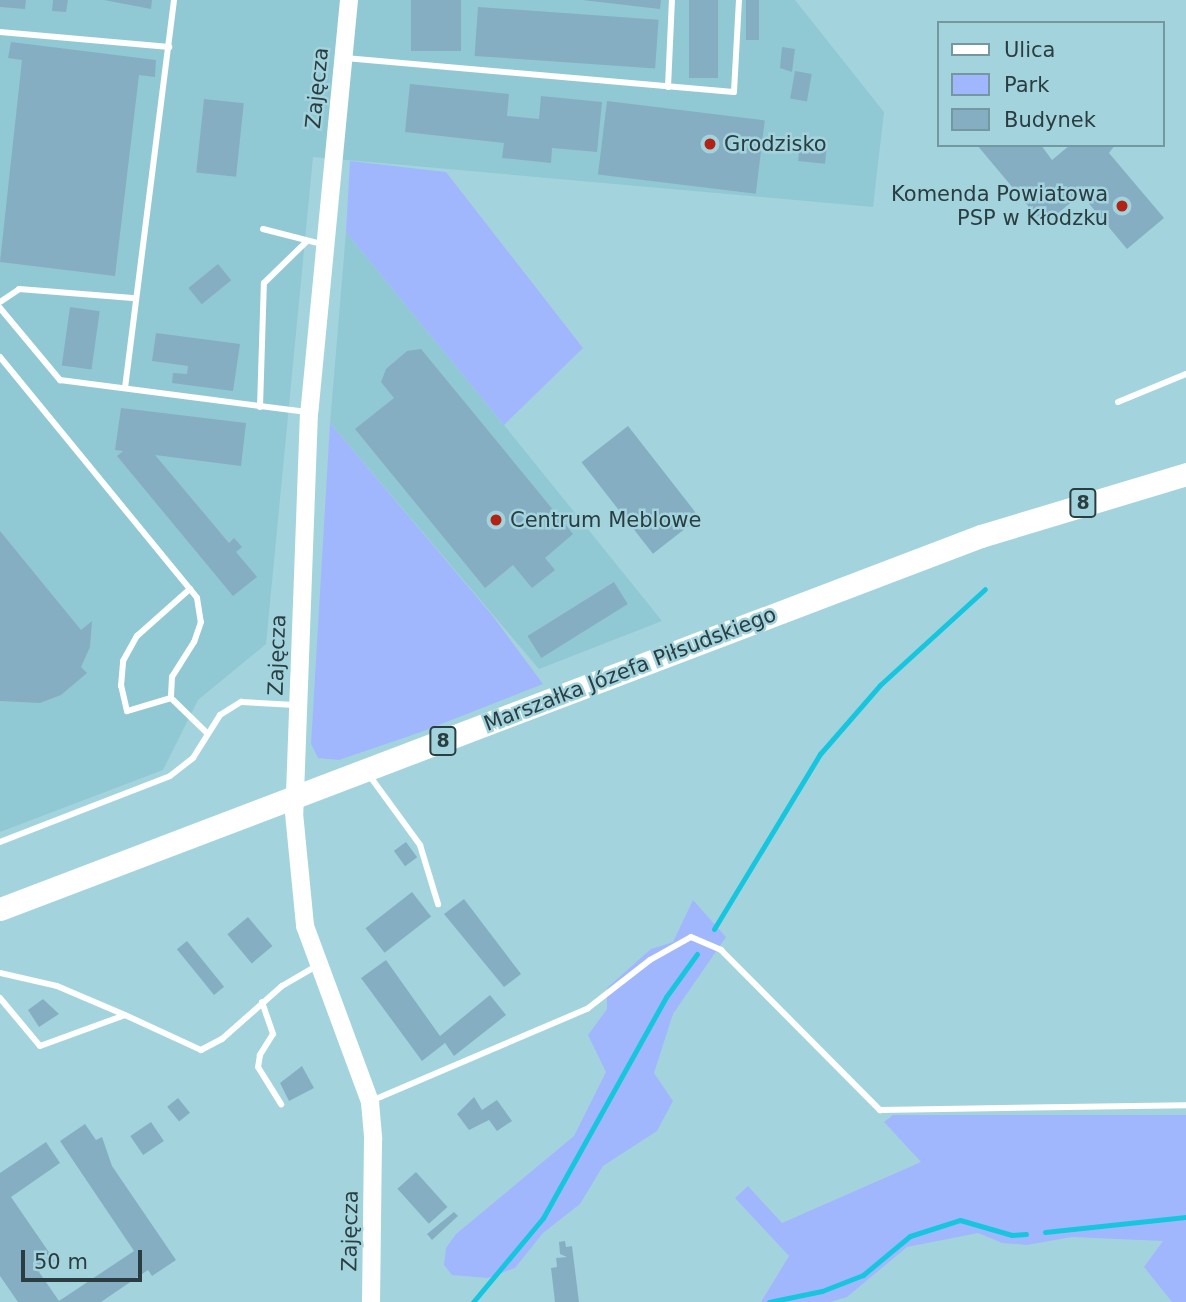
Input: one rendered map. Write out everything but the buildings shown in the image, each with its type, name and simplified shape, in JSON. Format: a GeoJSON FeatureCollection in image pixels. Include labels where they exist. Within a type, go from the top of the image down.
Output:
{"type":"FeatureCollection","features":[{"type":"Feature","properties":{"kind":"highway","name":"Marszałka Józefa Piłsudskiego"},"geometry":{"type":"LineString","coordinates":[[0,909],[981,536],[1186,474]]}},
{"type":"Feature","properties":{"kind":"street","name":"Zajęcza"},"geometry":{"type":"LineString","coordinates":[[349,0],[344,58],[314,243],[296,797],[304,914],[319,964],[370,1102],[373,1140],[371,1302]]}},
{"type":"Feature","properties":{"kind":"lane"},"geometry":{"type":"LineString","coordinates":[[125,388],[133,298],[174,0]]}},
{"type":"Feature","properties":{"kind":"lane"},"geometry":{"type":"LineString","coordinates":[[668,87],[672,0]]}},
{"type":"Feature","properties":{"kind":"lane"},"geometry":{"type":"LineString","coordinates":[[344,58],[734,92],[739,0]]}},
{"type":"Feature","properties":{"kind":"lane"},"geometry":{"type":"LineString","coordinates":[[0,32],[169,47]]}},
{"type":"Feature","properties":{"kind":"lane"},"geometry":{"type":"LineString","coordinates":[[263,229],[314,243]]}},
{"type":"Feature","properties":{"kind":"lane"},"geometry":{"type":"LineString","coordinates":[[260,407],[264,283],[314,243]]}},
{"type":"Feature","properties":{"kind":"lane"},"geometry":{"type":"LineString","coordinates":[[0,302],[19,289],[133,298]]}},
{"type":"Feature","properties":{"kind":"lane"},"geometry":{"type":"LineString","coordinates":[[0,308],[60,380],[309,412]]}},
{"type":"Feature","properties":{"kind":"lane"},"geometry":{"type":"LineString","coordinates":[[0,357],[197,598],[201,622],[194,642],[172,677],[171,698],[207,733]]}},
{"type":"Feature","properties":{"kind":"lane"},"geometry":{"type":"LineString","coordinates":[[1118,402],[1186,374]]}},
{"type":"Feature","properties":{"kind":"lane"},"geometry":{"type":"LineString","coordinates":[[171,698],[127,711],[121,686],[123,661],[137,636],[190,589]]}},
{"type":"Feature","properties":{"kind":"lane"},"geometry":{"type":"LineString","coordinates":[[0,842],[170,776],[193,758],[219,715],[241,702],[297,706]]}},
{"type":"Feature","properties":{"kind":"lane"},"geometry":{"type":"LineString","coordinates":[[367,770],[420,845],[438,904]]}},
{"type":"Feature","properties":{"kind":"lane"},"geometry":{"type":"LineString","coordinates":[[370,1102],[587,1009],[650,960],[691,937],[721,950],[880,1110],[1186,1105]]}},
{"type":"Feature","properties":{"kind":"lane"},"geometry":{"type":"LineString","coordinates":[[0,973],[57,986],[201,1050],[222,1040],[262,1002],[319,964]]}},
{"type":"Feature","properties":{"kind":"lane"},"geometry":{"type":"LineString","coordinates":[[0,998],[40,1046],[125,1015]]}},
{"type":"Feature","properties":{"kind":"lane"},"geometry":{"type":"LineString","coordinates":[[262,1002],[273,1034],[260,1055],[258,1067],[281,1104]]}},
{"type":"Feature","properties":{"kind":"shaded area"},"geometry":{"type":"Polygon","coordinates":[[[0,0],[795,0],[884,112],[873,207],[313,157],[266,644],[198,700],[163,770],[0,832],[0,0]]]}},
{"type":"Feature","properties":{"kind":"shaded area","name":"Centrum Meblowe"},"geometry":{"type":"Polygon","coordinates":[[[346,232],[662,621],[539,669],[330,423],[346,232]]]}},
{"type":"Feature","properties":{"kind":"green space"},"geometry":{"type":"Polygon","coordinates":[[[350,161],[446,172],[583,348],[504,425],[346,232],[350,161]]]}},
{"type":"Feature","properties":{"kind":"green space"},"geometry":{"type":"Polygon","coordinates":[[[330,423],[492,615],[543,684],[421,732],[339,760],[318,758],[311,744],[330,423]]]}},
{"type":"Feature","properties":{"kind":"green space"},"geometry":{"type":"Polygon","coordinates":[[[693,900],[726,937],[673,1014],[654,1073],[673,1101],[657,1131],[603,1166],[580,1204],[543,1233],[515,1268],[488,1278],[452,1275],[444,1265],[446,1248],[456,1234],[574,1136],[606,1072],[588,1035],[607,1009],[607,988],[651,949],[673,942],[693,900]]]}},
{"type":"Feature","properties":{"kind":"green space"},"geometry":{"type":"Polygon","coordinates":[[[893,1115],[1186,1115],[1186,1302],[1172,1302],[1144,1267],[1163,1241],[1072,1237],[1027,1245],[1002,1243],[978,1233],[907,1247],[847,1297],[830,1302],[761,1302],[789,1256],[735,1198],[748,1186],[782,1223],[921,1162],[884,1122],[893,1115]]]}},
{"type":"Feature","properties":{"kind":"waterway"},"geometry":{"type":"LineString","coordinates":[[714,929],[820,754],[880,685],[985,589]]}},
{"type":"Feature","properties":{"kind":"waterway"},"geometry":{"type":"LineString","coordinates":[[473,1302],[543,1218],[666,997],[697,954]]}},
{"type":"Feature","properties":{"kind":"waterway"},"geometry":{"type":"LineString","coordinates":[[1045,1232],[1186,1217]]}},
{"type":"Feature","properties":{"kind":"waterway"},"geometry":{"type":"LineString","coordinates":[[769,1302],[822,1291],[863,1275],[910,1236],[960,1220],[1012,1235],[1026,1234]]}},
{"type":"Feature","properties":{"kind":"place","name":"Grodzisko"},"geometry":{"type":"Point","coordinates":[710,144]}},
{"type":"Feature","properties":{"kind":"place","name":"Komenda Powiatowa PSP w Kłodzku"},"geometry":{"type":"Point","coordinates":[1122,206]}},
{"type":"Feature","properties":{"kind":"place","name":"Centrum Meblowe"},"geometry":{"type":"Point","coordinates":[496,520]}}]}
